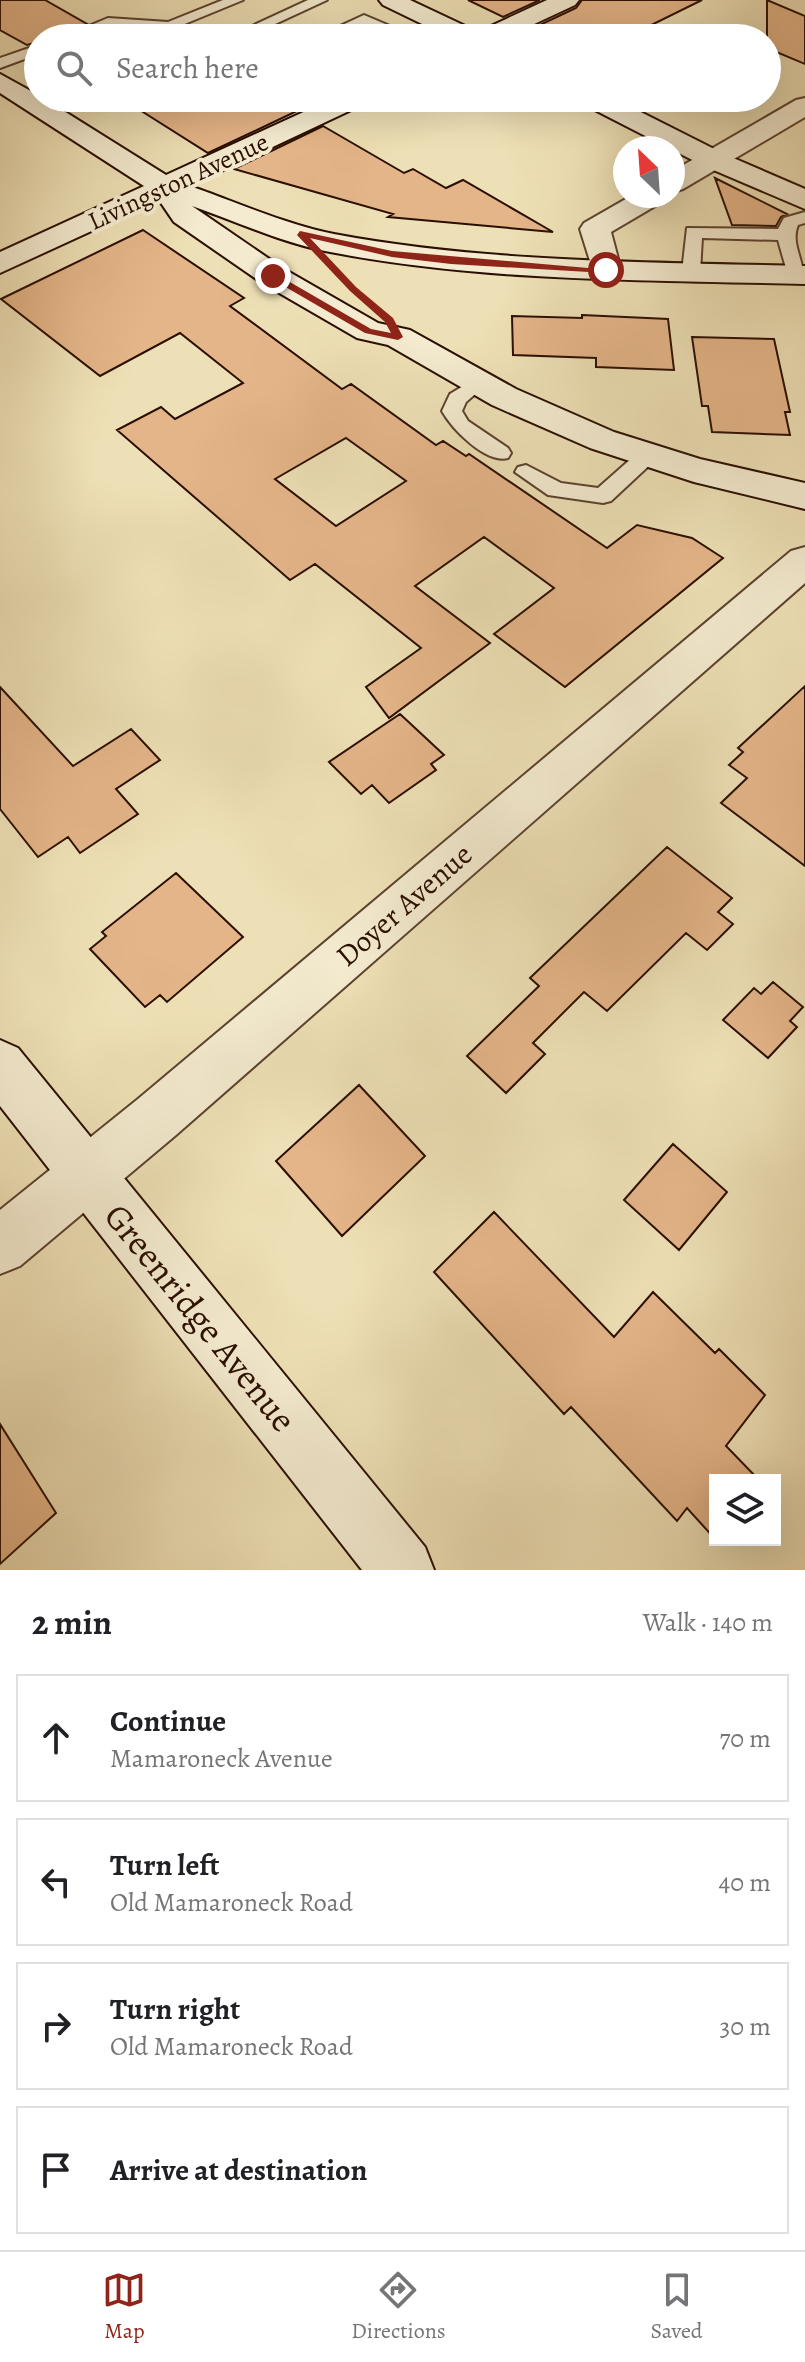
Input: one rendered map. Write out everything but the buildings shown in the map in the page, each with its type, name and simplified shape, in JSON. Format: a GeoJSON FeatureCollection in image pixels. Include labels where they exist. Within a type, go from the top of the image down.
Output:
{"type":"FeatureCollection","features":[{"type":"Feature","properties":{"kind":"street"},"geometry":{"type":"LineString","coordinates":[[391,0],[442,24]]}},
{"type":"Feature","properties":{"kind":"street"},"geometry":{"type":"LineString","coordinates":[[515,24],[567,0]]}},
{"type":"Feature","properties":{"kind":"street"},"geometry":{"type":"LineString","coordinates":[[0,82],[24,97]]}},
{"type":"Feature","properties":{"kind":"street"},"geometry":{"type":"LineString","coordinates":[[685,176],[805,106]]}},
{"type":"Feature","properties":{"kind":"street"},"geometry":{"type":"LineString","coordinates":[[47,112],[165,187],[300,234],[378,252],[451,261],[606,270],[801,275]]}},
{"type":"Feature","properties":{"kind":"street","name":"Livingston Avenue"},"geometry":{"type":"LineString","coordinates":[[0,264],[325,112]]}},
{"type":"Feature","properties":{"kind":"street"},"geometry":{"type":"LineString","coordinates":[[620,112],[714,160],[792,218]]}},
{"type":"Feature","properties":{"kind":"street"},"geometry":{"type":"LineString","coordinates":[[165,187],[184,216],[273,276],[368,331],[398,337],[478,383],[550,418],[694,470],[805,496]]}},
{"type":"Feature","properties":{"kind":"street"},"geometry":{"type":"LineString","coordinates":[[606,270],[595,229],[631,208]]}},
{"type":"Feature","properties":{"kind":"street"},"geometry":{"type":"LineString","coordinates":[[300,234],[389,320],[398,337]]}},
{"type":"Feature","properties":{"kind":"street","name":"Doyer Avenue"},"geometry":{"type":"LineString","coordinates":[[0,1246],[157,1117],[805,561]]}},
{"type":"Feature","properties":{"kind":"street","name":"Greenridge Avenue"},"geometry":{"type":"LineString","coordinates":[[0,1065],[402,1570]]}},
{"type":"Feature","properties":{"kind":"lane"},"geometry":{"type":"LineString","coordinates":[[186,24],[236,0]]}},
{"type":"Feature","properties":{"kind":"lane"},"geometry":{"type":"LineString","coordinates":[[265,24],[320,0]]}},
{"type":"Feature","properties":{"kind":"lane"},"geometry":{"type":"LineString","coordinates":[[353,24],[364,19],[377,24]]}},
{"type":"Feature","properties":{"kind":"lane"},"geometry":{"type":"LineString","coordinates":[[0,63],[24,54]]}},
{"type":"Feature","properties":{"kind":"lane"},"geometry":{"type":"LineString","coordinates":[[693,232],[713,220],[729,218]]}},
{"type":"Feature","properties":{"kind":"lane"},"geometry":{"type":"LineString","coordinates":[[693,232],[792,218],[801,275]]}},
{"type":"Feature","properties":{"kind":"lane"},"geometry":{"type":"LineString","coordinates":[[691,272],[693,232]]}},
{"type":"Feature","properties":{"kind":"lane"},"geometry":{"type":"LineString","coordinates":[[478,383],[457,399],[452,411],[461,426],[501,453]]}},
{"type":"Feature","properties":{"kind":"lane"},"geometry":{"type":"LineString","coordinates":[[526,472],[556,490],[603,496],[648,455]]}},
{"type":"Feature","properties":{"kind":"route"},"geometry":{"type":"LineString","coordinates":[[273,276],[368,331],[398,337],[389,320],[353,289],[313,244],[300,234],[325,242],[392,254],[451,261],[606,270]]}}]}
